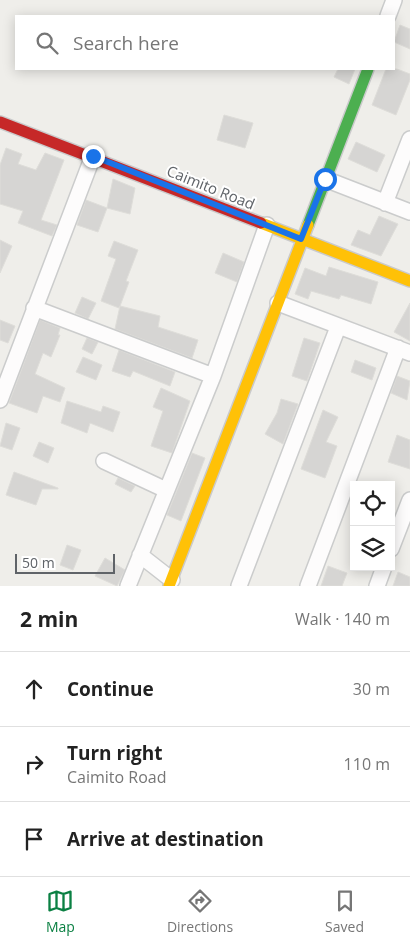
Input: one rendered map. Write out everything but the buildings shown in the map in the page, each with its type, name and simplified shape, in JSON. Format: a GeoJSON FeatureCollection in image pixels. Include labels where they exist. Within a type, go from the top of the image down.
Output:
{"type":"FeatureCollection","features":[{"type":"Feature","properties":{"kind":"street"},"geometry":{"type":"LineString","coordinates":[[388,15],[394,0]]}},
{"type":"Feature","properties":{"kind":"street"},"geometry":{"type":"LineString","coordinates":[[140,556],[170,583],[368,70]]}},
{"type":"Feature","properties":{"kind":"street","name":"Caimito Road"},"geometry":{"type":"LineString","coordinates":[[0,122],[93,156],[410,281]]}},
{"type":"Feature","properties":{"kind":"street"},"geometry":{"type":"LineString","coordinates":[[385,203],[410,139]]}},
{"type":"Feature","properties":{"kind":"street"},"geometry":{"type":"LineString","coordinates":[[0,400],[93,156]]}},
{"type":"Feature","properties":{"kind":"street"},"geometry":{"type":"LineString","coordinates":[[325,179],[410,212]]}},
{"type":"Feature","properties":{"kind":"street"},"geometry":{"type":"LineString","coordinates":[[128,586],[213,376],[267,225]]}},
{"type":"Feature","properties":{"kind":"street"},"geometry":{"type":"LineString","coordinates":[[278,303],[338,327],[404,350],[308,586]]}},
{"type":"Feature","properties":{"kind":"street"},"geometry":{"type":"LineString","coordinates":[[34,308],[213,376]]}},
{"type":"Feature","properties":{"kind":"street"},"geometry":{"type":"LineString","coordinates":[[239,586],[338,327]]}},
{"type":"Feature","properties":{"kind":"street"},"geometry":{"type":"LineString","coordinates":[[104,461],[166,490]]}},
{"type":"Feature","properties":{"kind":"street"},"geometry":{"type":"LineString","coordinates":[[395,539],[410,500]]}},
{"type":"Feature","properties":{"kind":"street"},"geometry":{"type":"LineString","coordinates":[[377,586],[383,571]]}},
{"type":"Feature","properties":{"kind":"traffic: fast"},"geometry":{"type":"LineString","coordinates":[[308,225],[368,70]]}},
{"type":"Feature","properties":{"kind":"traffic: slow"},"geometry":{"type":"LineString","coordinates":[[261,223],[410,281]]}},
{"type":"Feature","properties":{"kind":"traffic: slow"},"geometry":{"type":"LineString","coordinates":[[169,586],[308,225]]}},
{"type":"Feature","properties":{"kind":"traffic: jam"},"geometry":{"type":"LineString","coordinates":[[0,122],[261,223]]}},
{"type":"Feature","properties":{"kind":"route"},"geometry":{"type":"LineString","coordinates":[[93,156],[301,239],[325,179]]}}]}
